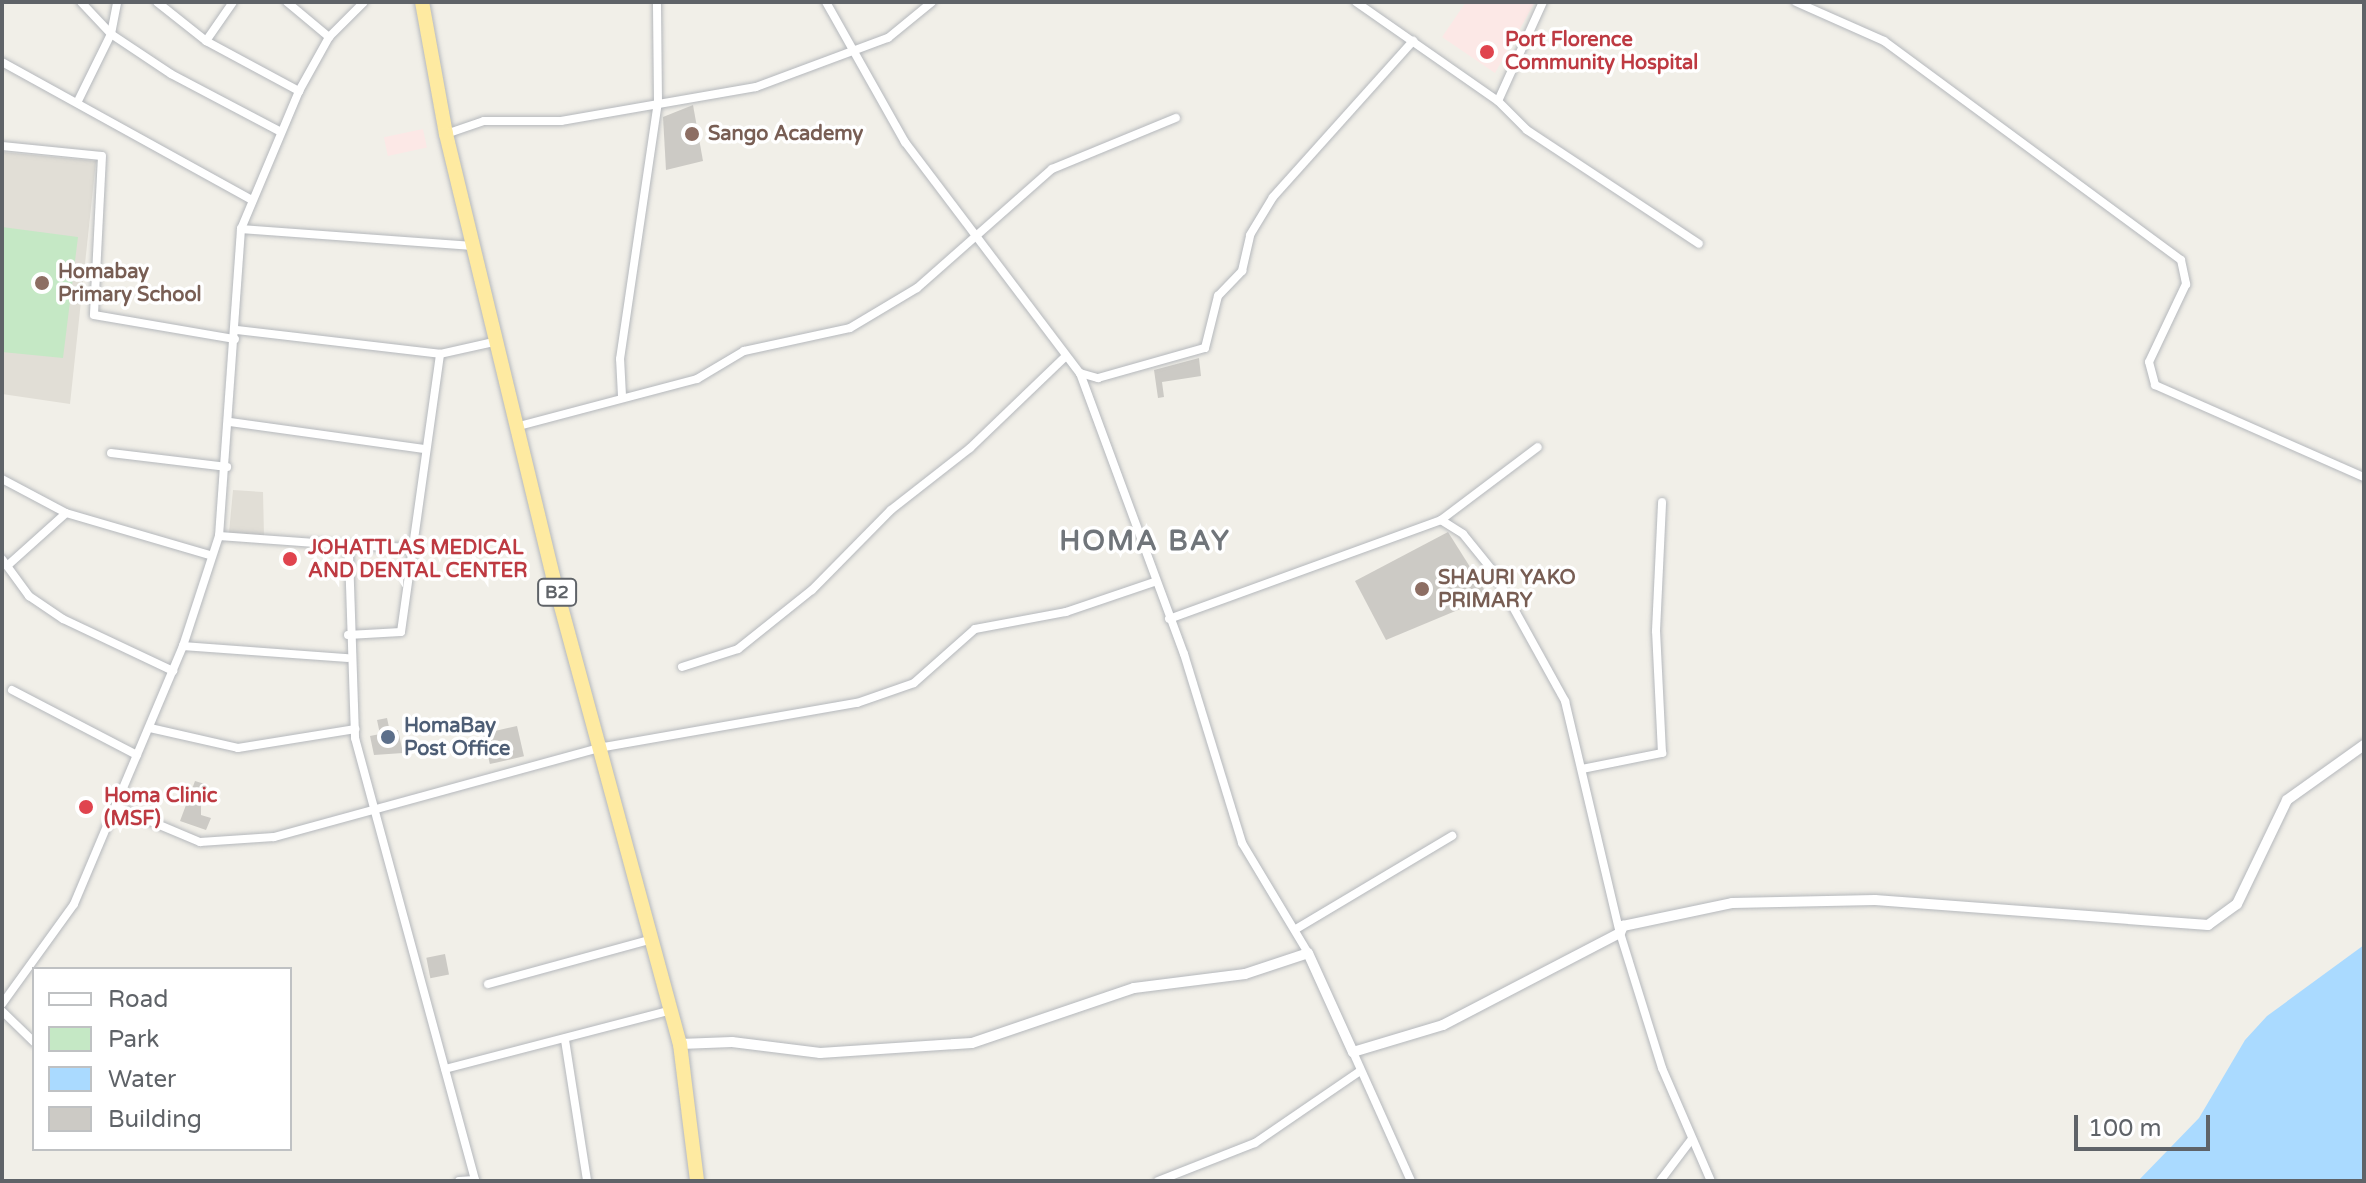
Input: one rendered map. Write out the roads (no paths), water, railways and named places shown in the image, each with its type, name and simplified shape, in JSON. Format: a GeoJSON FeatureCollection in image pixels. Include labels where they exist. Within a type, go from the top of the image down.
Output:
{"type":"FeatureCollection","features":[{"type":"Feature","properties":{"kind":"highway","name":"B2"},"geometry":{"type":"LineString","coordinates":[[422,2],[446,134],[557,593],[604,747],[680,1044],[697,1181]]}},
{"type":"Feature","properties":{"kind":"street"},"geometry":{"type":"LineString","coordinates":[[81,2],[111,34],[213,100],[279,131]]}},
{"type":"Feature","properties":{"kind":"street"},"geometry":{"type":"LineString","coordinates":[[78,101],[111,34],[117,2]]}},
{"type":"Feature","properties":{"kind":"street"},"geometry":{"type":"LineString","coordinates":[[157,2],[206,41],[299,91]]}},
{"type":"Feature","properties":{"kind":"street"},"geometry":{"type":"LineString","coordinates":[[206,41],[233,2]]}},
{"type":"Feature","properties":{"kind":"street"},"geometry":{"type":"LineString","coordinates":[[287,2],[329,37]]}},
{"type":"Feature","properties":{"kind":"street"},"geometry":{"type":"LineString","coordinates":[[303,2],[305,15]]}},
{"type":"Feature","properties":{"kind":"street"},"geometry":{"type":"LineString","coordinates":[[2,1004],[74,904],[119,808],[137,755],[183,646],[210,555],[219,536],[227,467],[241,229],[279,131],[299,91],[329,37],[364,2]]}},
{"type":"Feature","properties":{"kind":"street"},"geometry":{"type":"LineString","coordinates":[[622,396],[620,359],[658,102],[657,2]]}},
{"type":"Feature","properties":{"kind":"street"},"geometry":{"type":"LineString","coordinates":[[826,2],[850,53],[926,172],[978,235],[1064,358],[1080,373],[1169,619],[1242,843],[1296,929],[1411,1181]]}},
{"type":"Feature","properties":{"kind":"street"},"geometry":{"type":"LineString","coordinates":[[446,134],[484,121],[561,121],[756,87],[902,31],[932,2]]}},
{"type":"Feature","properties":{"kind":"street"},"geometry":{"type":"LineString","coordinates":[[1356,2],[1498,101],[1527,130],[1699,244]]}},
{"type":"Feature","properties":{"kind":"street"},"geometry":{"type":"LineString","coordinates":[[1498,101],[1543,2]]}},
{"type":"Feature","properties":{"kind":"street"},"geometry":{"type":"LineString","coordinates":[[1796,2],[1884,41],[2181,260],[2186,284],[2149,362],[2155,385],[2364,477]]}},
{"type":"Feature","properties":{"kind":"street"},"geometry":{"type":"LineString","coordinates":[[1080,373],[1098,378],[1205,348],[1218,296],[1242,271],[1250,235],[1273,197],[1413,41]]}},
{"type":"Feature","properties":{"kind":"street"},"geometry":{"type":"LineString","coordinates":[[2,62],[78,101],[252,200]]}},
{"type":"Feature","properties":{"kind":"street"},"geometry":{"type":"LineString","coordinates":[[519,426],[622,396],[697,379],[744,351],[850,328],[917,288],[1052,169],[1176,118]]}},
{"type":"Feature","properties":{"kind":"street"},"geometry":{"type":"LineString","coordinates":[[2,146],[102,156],[94,315],[236,334],[440,354],[498,341]]}},
{"type":"Feature","properties":{"kind":"street"},"geometry":{"type":"LineString","coordinates":[[241,229],[472,246]]}},
{"type":"Feature","properties":{"kind":"street"},"geometry":{"type":"LineString","coordinates":[[348,635],[401,632],[414,548],[424,449],[440,354]]}},
{"type":"Feature","properties":{"kind":"street"},"geometry":{"type":"LineString","coordinates":[[682,667],[738,649],[790,609],[1064,358]]}},
{"type":"Feature","properties":{"kind":"street"},"geometry":{"type":"LineString","coordinates":[[230,422],[424,449]]}},
{"type":"Feature","properties":{"kind":"street"},"geometry":{"type":"LineString","coordinates":[[1169,619],[1441,520],[1538,447]]}},
{"type":"Feature","properties":{"kind":"street"},"geometry":{"type":"LineString","coordinates":[[111,453],[227,467]]}},
{"type":"Feature","properties":{"kind":"street"},"geometry":{"type":"LineString","coordinates":[[2,479],[66,513],[210,555]]}},
{"type":"Feature","properties":{"kind":"street"},"geometry":{"type":"LineString","coordinates":[[1582,769],[1662,753],[1656,631],[1662,502]]}},
{"type":"Feature","properties":{"kind":"street"},"geometry":{"type":"LineString","coordinates":[[66,513],[5,570],[63,619],[173,671]]}},
{"type":"Feature","properties":{"kind":"street"},"geometry":{"type":"LineString","coordinates":[[1441,520],[1463,534],[1493,571],[1535,637],[1565,701],[1620,933],[1691,1140],[1711,1181]]}},
{"type":"Feature","properties":{"kind":"street"},"geometry":{"type":"LineString","coordinates":[[219,536],[414,548]]}},
{"type":"Feature","properties":{"kind":"street"},"geometry":{"type":"LineString","coordinates":[[343,545],[349,555],[348,658],[355,729],[475,1180],[459,1181]]}},
{"type":"Feature","properties":{"kind":"street"},"geometry":{"type":"LineString","coordinates":[[119,808],[200,842],[236,844],[604,747],[881,696],[914,683],[975,629],[1066,612],[1154,582]]}},
{"type":"Feature","properties":{"kind":"street"},"geometry":{"type":"LineString","coordinates":[[183,646],[348,658]]}},
{"type":"Feature","properties":{"kind":"street"},"geometry":{"type":"LineString","coordinates":[[12,690],[137,755]]}},
{"type":"Feature","properties":{"kind":"street"},"geometry":{"type":"LineString","coordinates":[[150,728],[238,748],[355,729]]}},
{"type":"Feature","properties":{"kind":"street"},"geometry":{"type":"LineString","coordinates":[[1353,1052],[1443,1025],[1620,933],[1623,926],[1732,903],[1843,901],[2208,925],[2237,904],[2287,800],[2364,745]]}},
{"type":"Feature","properties":{"kind":"street"},"geometry":{"type":"LineString","coordinates":[[1296,929],[1452,836]]}},
{"type":"Feature","properties":{"kind":"street"},"geometry":{"type":"LineString","coordinates":[[488,984],[652,939]]}},
{"type":"Feature","properties":{"kind":"street"},"geometry":{"type":"LineString","coordinates":[[680,1044],[732,1042],[820,1053],[972,1043],[1134,988],[1245,974],[1308,953]]}},
{"type":"Feature","properties":{"kind":"street"},"geometry":{"type":"LineString","coordinates":[[445,1069],[671,1010]]}},
{"type":"Feature","properties":{"kind":"street"},"geometry":{"type":"LineString","coordinates":[[2,1011],[32,1040]]}},
{"type":"Feature","properties":{"kind":"street"},"geometry":{"type":"LineString","coordinates":[[565,1040],[587,1181]]}},
{"type":"Feature","properties":{"kind":"street"},"geometry":{"type":"LineString","coordinates":[[1158,1181],[1255,1143],[1360,1071]]}},
{"type":"Feature","properties":{"kind":"street"},"geometry":{"type":"LineString","coordinates":[[1660,1181],[1691,1140]]}},
{"type":"Feature","properties":{"kind":"water"},"geometry":{"type":"Polygon","coordinates":[[[2364,945],[2364,1181],[2138,1181],[2199,1118],[2245,1040],[2267,1016],[2364,945]]]}},
{"type":"Feature","properties":{"kind":"place","name":"Port Florence Community Hospital"},"geometry":{"type":"Point","coordinates":[1487,52]}},
{"type":"Feature","properties":{"kind":"place","name":"Sango Academy"},"geometry":{"type":"Point","coordinates":[692,134]}},
{"type":"Feature","properties":{"kind":"place","name":"Homabay Primary School"},"geometry":{"type":"Point","coordinates":[42,283]}},
{"type":"Feature","properties":{"kind":"place","name":"JOHATTLAS MEDICAL AND DENTAL CENTER"},"geometry":{"type":"Point","coordinates":[290,559]}},
{"type":"Feature","properties":{"kind":"place","name":"SHAURI YAKO PRIMARY"},"geometry":{"type":"Point","coordinates":[1422,589]}},
{"type":"Feature","properties":{"kind":"place","name":"HomaBay Post Office"},"geometry":{"type":"Point","coordinates":[388,737]}},
{"type":"Feature","properties":{"kind":"place","name":"Homa Clinic (MSF)"},"geometry":{"type":"Point","coordinates":[86,807]}},
{"type":"Feature","properties":{"kind":"district","name":"HOMA BAY"},"geometry":{"type":"Point","coordinates":[1145,541]}}]}
